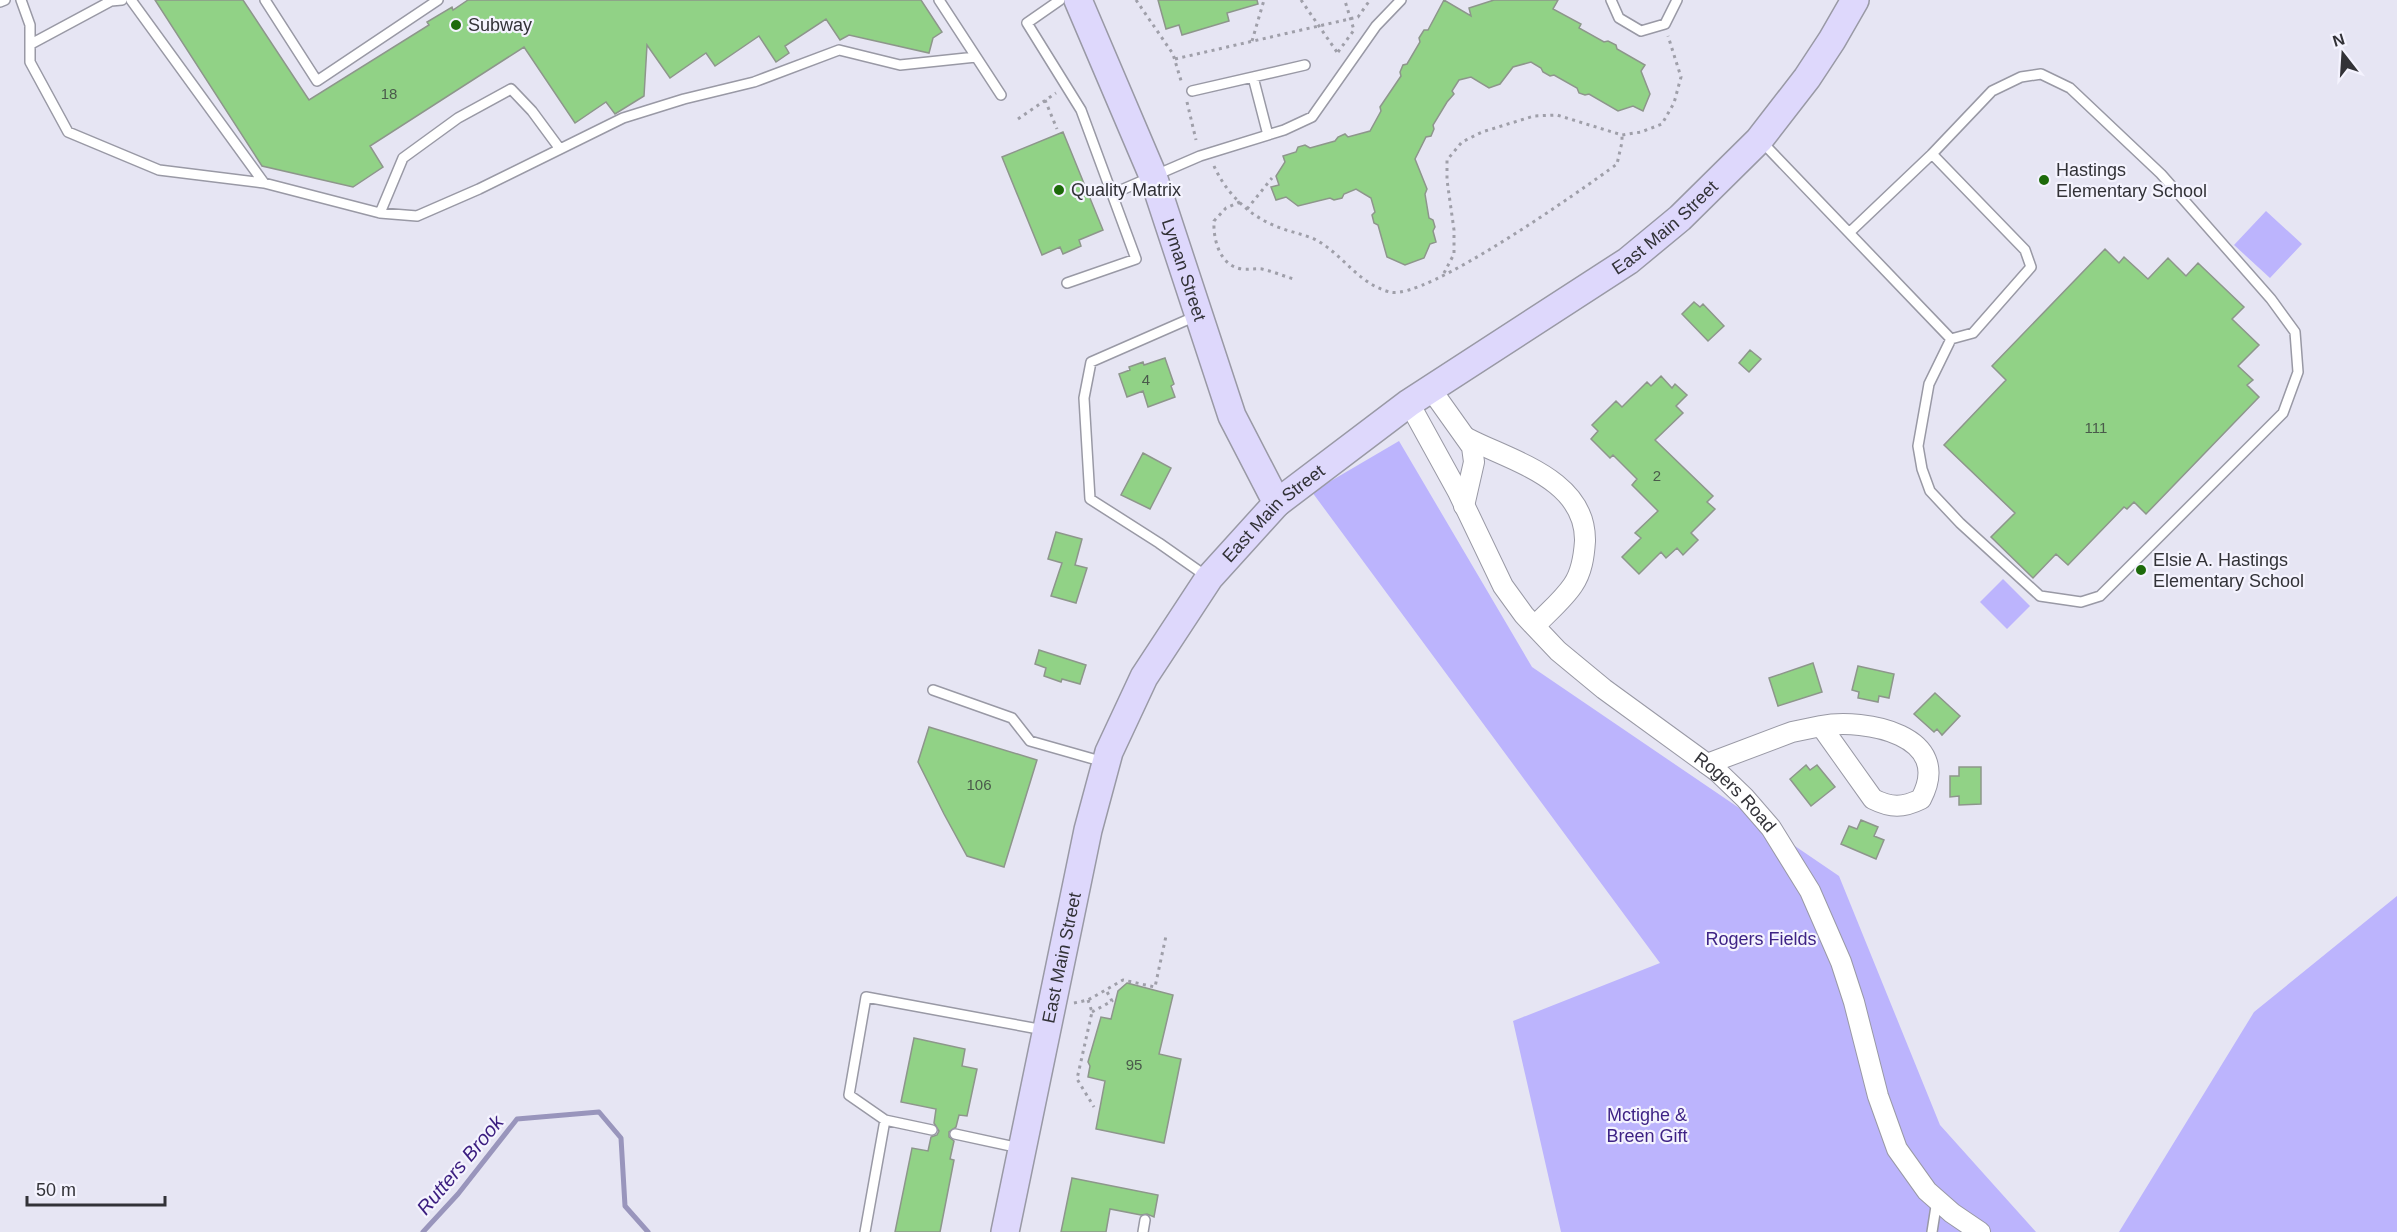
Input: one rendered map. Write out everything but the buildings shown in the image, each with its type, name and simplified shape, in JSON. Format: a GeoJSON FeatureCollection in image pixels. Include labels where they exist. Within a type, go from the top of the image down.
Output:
{"type":"FeatureCollection","features":[{"type":"Feature","properties":{"kind":"main road","name":"Lyman Street"},"geometry":{"type":"LineString","coordinates":[[1078,0],[1153,176],[1232,416],[1277,503]]}},
{"type":"Feature","properties":{"kind":"main road","name":"East Main Street"},"geometry":{"type":"LineString","coordinates":[[1005,1232],[1088,830],[1106,762],[1144,677],[1209,578],[1277,503],[1420,396],[1628,261],[1680,218],[1760,140],[1813,69],[1855,0]]}},
{"type":"Feature","properties":{"kind":"street"},"geometry":{"type":"LineString","coordinates":[[1420,396],[1454,424],[1472,447],[1474,462],[1464,506]]}},
{"type":"Feature","properties":{"kind":"street","name":"Rogers Road"},"geometry":{"type":"LineString","coordinates":[[1420,396],[1464,506],[1503,586],[1535,626],[1558,651],[1604,689],[1707,764],[1745,798],[1771,828],[1810,891],[1841,962],[1886,1122],[1897,1149],[1910,1169],[1937,1200],[1980,1232]]}},
{"type":"Feature","properties":{"kind":"street"},"geometry":{"type":"LineString","coordinates":[[1467,438],[1529,466],[1560,487],[1571,499],[1582,519],[1585,532],[1582,567],[1573,586],[1535,626]]}},
{"type":"Feature","properties":{"kind":"street"},"geometry":{"type":"LineString","coordinates":[[1707,764],[1792,732],[1821,726],[1859,723],[1896,733],[1911,742],[1924,756],[1929,774],[1928,784],[1921,799],[1900,807],[1873,799],[1821,726]]}},
{"type":"Feature","properties":{"kind":"lane"},"geometry":{"type":"LineString","coordinates":[[0,2],[5,0]]}},
{"type":"Feature","properties":{"kind":"lane"},"geometry":{"type":"LineString","coordinates":[[21,0],[30,25],[30,62],[68,132],[159,170],[264,183],[380,213],[417,216],[623,118],[684,99],[754,82],[839,50],[900,65],[976,57]]}},
{"type":"Feature","properties":{"kind":"lane"},"geometry":{"type":"LineString","coordinates":[[31,44],[111,1],[122,0]]}},
{"type":"Feature","properties":{"kind":"lane"},"geometry":{"type":"LineString","coordinates":[[131,0],[264,183]]}},
{"type":"Feature","properties":{"kind":"lane"},"geometry":{"type":"LineString","coordinates":[[266,0],[317,81],[438,0]]}},
{"type":"Feature","properties":{"kind":"lane"},"geometry":{"type":"LineString","coordinates":[[939,0],[1001,95]]}},
{"type":"Feature","properties":{"kind":"lane"},"geometry":{"type":"LineString","coordinates":[[1060,0],[1027,23],[1082,110],[1136,259],[1067,284]]}},
{"type":"Feature","properties":{"kind":"lane"},"geometry":{"type":"LineString","coordinates":[[1112,194],[1200,156],[1268,135],[1312,117],[1376,26],[1401,0]]}},
{"type":"Feature","properties":{"kind":"lane"},"geometry":{"type":"LineString","coordinates":[[1611,0],[1618,18],[1641,31],[1665,24],[1677,0]]}},
{"type":"Feature","properties":{"kind":"lane"},"geometry":{"type":"LineString","coordinates":[[1187,92],[1305,65]]}},
{"type":"Feature","properties":{"kind":"lane"},"geometry":{"type":"LineString","coordinates":[[1850,232],[1932,154],[1992,91],[2021,77],[2041,74],[2070,88],[2161,174],[2271,299],[2295,332],[2298,372],[2283,413],[2100,596],[2081,602],[2040,596],[1960,523],[1930,490],[1922,469],[1918,446],[1929,384],[1951,339],[1973,333],[2031,267],[2025,250],[1932,154]]}},
{"type":"Feature","properties":{"kind":"lane"},"geometry":{"type":"LineString","coordinates":[[1252,77],[1268,135]]}},
{"type":"Feature","properties":{"kind":"lane"},"geometry":{"type":"LineString","coordinates":[[380,213],[403,158],[458,118],[511,89],[532,111],[560,149]]}},
{"type":"Feature","properties":{"kind":"lane"},"geometry":{"type":"LineString","coordinates":[[1760,140],[1951,339]]}},
{"type":"Feature","properties":{"kind":"lane"},"geometry":{"type":"LineString","coordinates":[[1198,315],[1091,362],[1084,398],[1090,499],[1209,578]]}},
{"type":"Feature","properties":{"kind":"lane"},"geometry":{"type":"LineString","coordinates":[[933,690],[1012,718],[1030,741],[1106,762]]}},
{"type":"Feature","properties":{"kind":"lane"},"geometry":{"type":"LineString","coordinates":[[932,1130],[885,1120],[849,1095],[866,997],[1046,1030]]}},
{"type":"Feature","properties":{"kind":"lane"},"geometry":{"type":"LineString","coordinates":[[865,1232],[885,1120]]}},
{"type":"Feature","properties":{"kind":"lane"},"geometry":{"type":"LineString","coordinates":[[955,1134],[1022,1148]]}},
{"type":"Feature","properties":{"kind":"lane"},"geometry":{"type":"LineString","coordinates":[[1932,1232],[1937,1200]]}},
{"type":"Feature","properties":{"kind":"lane"},"geometry":{"type":"LineString","coordinates":[[1143,1232],[1145,1220]]}},
{"type":"Feature","properties":{"kind":"path"},"geometry":{"type":"LineString","coordinates":[[1136,0],[1175,59],[1187,92],[1196,140]]}},
{"type":"Feature","properties":{"kind":"path"},"geometry":{"type":"LineString","coordinates":[[1252,41],[1264,0]]}},
{"type":"Feature","properties":{"kind":"path"},"geometry":{"type":"LineString","coordinates":[[1301,0],[1338,54],[1354,30],[1345,1]]}},
{"type":"Feature","properties":{"kind":"path"},"geometry":{"type":"LineString","coordinates":[[1175,59],[1358,17],[1370,0]]}},
{"type":"Feature","properties":{"kind":"path"},"geometry":{"type":"LineString","coordinates":[[1443,275],[1454,254],[1447,160],[1462,142],[1482,132],[1534,116],[1557,115],[1622,135],[1641,132],[1662,124],[1674,103],[1681,77],[1665,24]]}},
{"type":"Feature","properties":{"kind":"path"},"geometry":{"type":"LineString","coordinates":[[1018,118],[1060,90]]}},
{"type":"Feature","properties":{"kind":"path"},"geometry":{"type":"LineString","coordinates":[[1045,100],[1057,129]]}},
{"type":"Feature","properties":{"kind":"path"},"geometry":{"type":"LineString","coordinates":[[1213,164],[1220,179],[1255,216],[1274,226],[1315,240],[1345,262],[1366,282],[1391,293],[1411,290],[1443,275],[1559,206],[1617,164],[1622,135]]}},
{"type":"Feature","properties":{"kind":"path"},"geometry":{"type":"LineString","coordinates":[[1247,209],[1272,178]]}},
{"type":"Feature","properties":{"kind":"path"},"geometry":{"type":"LineString","coordinates":[[1240,202],[1226,208],[1214,220],[1213,232],[1217,247],[1227,263],[1241,269],[1262,269],[1294,279]]}},
{"type":"Feature","properties":{"kind":"path"},"geometry":{"type":"LineString","coordinates":[[1067,1005],[1088,1000],[1123,980],[1155,987],[1166,936]]}},
{"type":"Feature","properties":{"kind":"path"},"geometry":{"type":"LineString","coordinates":[[1092,1012],[1112,1001],[1106,990]]}},
{"type":"Feature","properties":{"kind":"path"},"geometry":{"type":"LineString","coordinates":[[1088,1000],[1092,1012],[1077,1079],[1094,1107]]}},
{"type":"Feature","properties":{"kind":"green space"},"geometry":{"type":"Polygon","coordinates":[[[2266,211],[2302,244],[2270,278],[2234,245],[2266,211]]]}},
{"type":"Feature","properties":{"kind":"green space","name":"Rogers Fields"},"geometry":{"type":"Polygon","coordinates":[[[1399,441],[1532,667],[1839,876],[1940,1125],[2036,1232],[1561,1232],[1513,1021],[1660,963],[1312,492],[1399,441]]]}},
{"type":"Feature","properties":{"kind":"green space"},"geometry":{"type":"Polygon","coordinates":[[[2003,579],[2030,606],[2007,629],[1980,602],[2003,579]]]}},
{"type":"Feature","properties":{"kind":"green space"},"geometry":{"type":"Polygon","coordinates":[[[2397,896],[2397,1232],[2119,1232],[2254,1012],[2397,896]]]}},
{"type":"Feature","properties":{"kind":"waterway","name":"Rutters Brook"},"geometry":{"type":"LineString","coordinates":[[423,1232],[458,1194],[517,1119],[599,1112],[621,1138],[625,1206],[648,1232]]}},
{"type":"Feature","properties":{"kind":"place","name":"Subway"},"geometry":{"type":"Point","coordinates":[456,25]}},
{"type":"Feature","properties":{"kind":"place","name":"Hastings Elementary School"},"geometry":{"type":"Point","coordinates":[2044,180]}},
{"type":"Feature","properties":{"kind":"place","name":"Quality Matrix"},"geometry":{"type":"Point","coordinates":[1059,190]}},
{"type":"Feature","properties":{"kind":"place","name":"Elsie A. Hastings Elementary School"},"geometry":{"type":"Point","coordinates":[2141,570]}},
{"type":"Feature","properties":{"kind":"park label","name":"Mctighe & Breen Gift"},"geometry":{"type":"Point","coordinates":[1647,1125]}}]}
